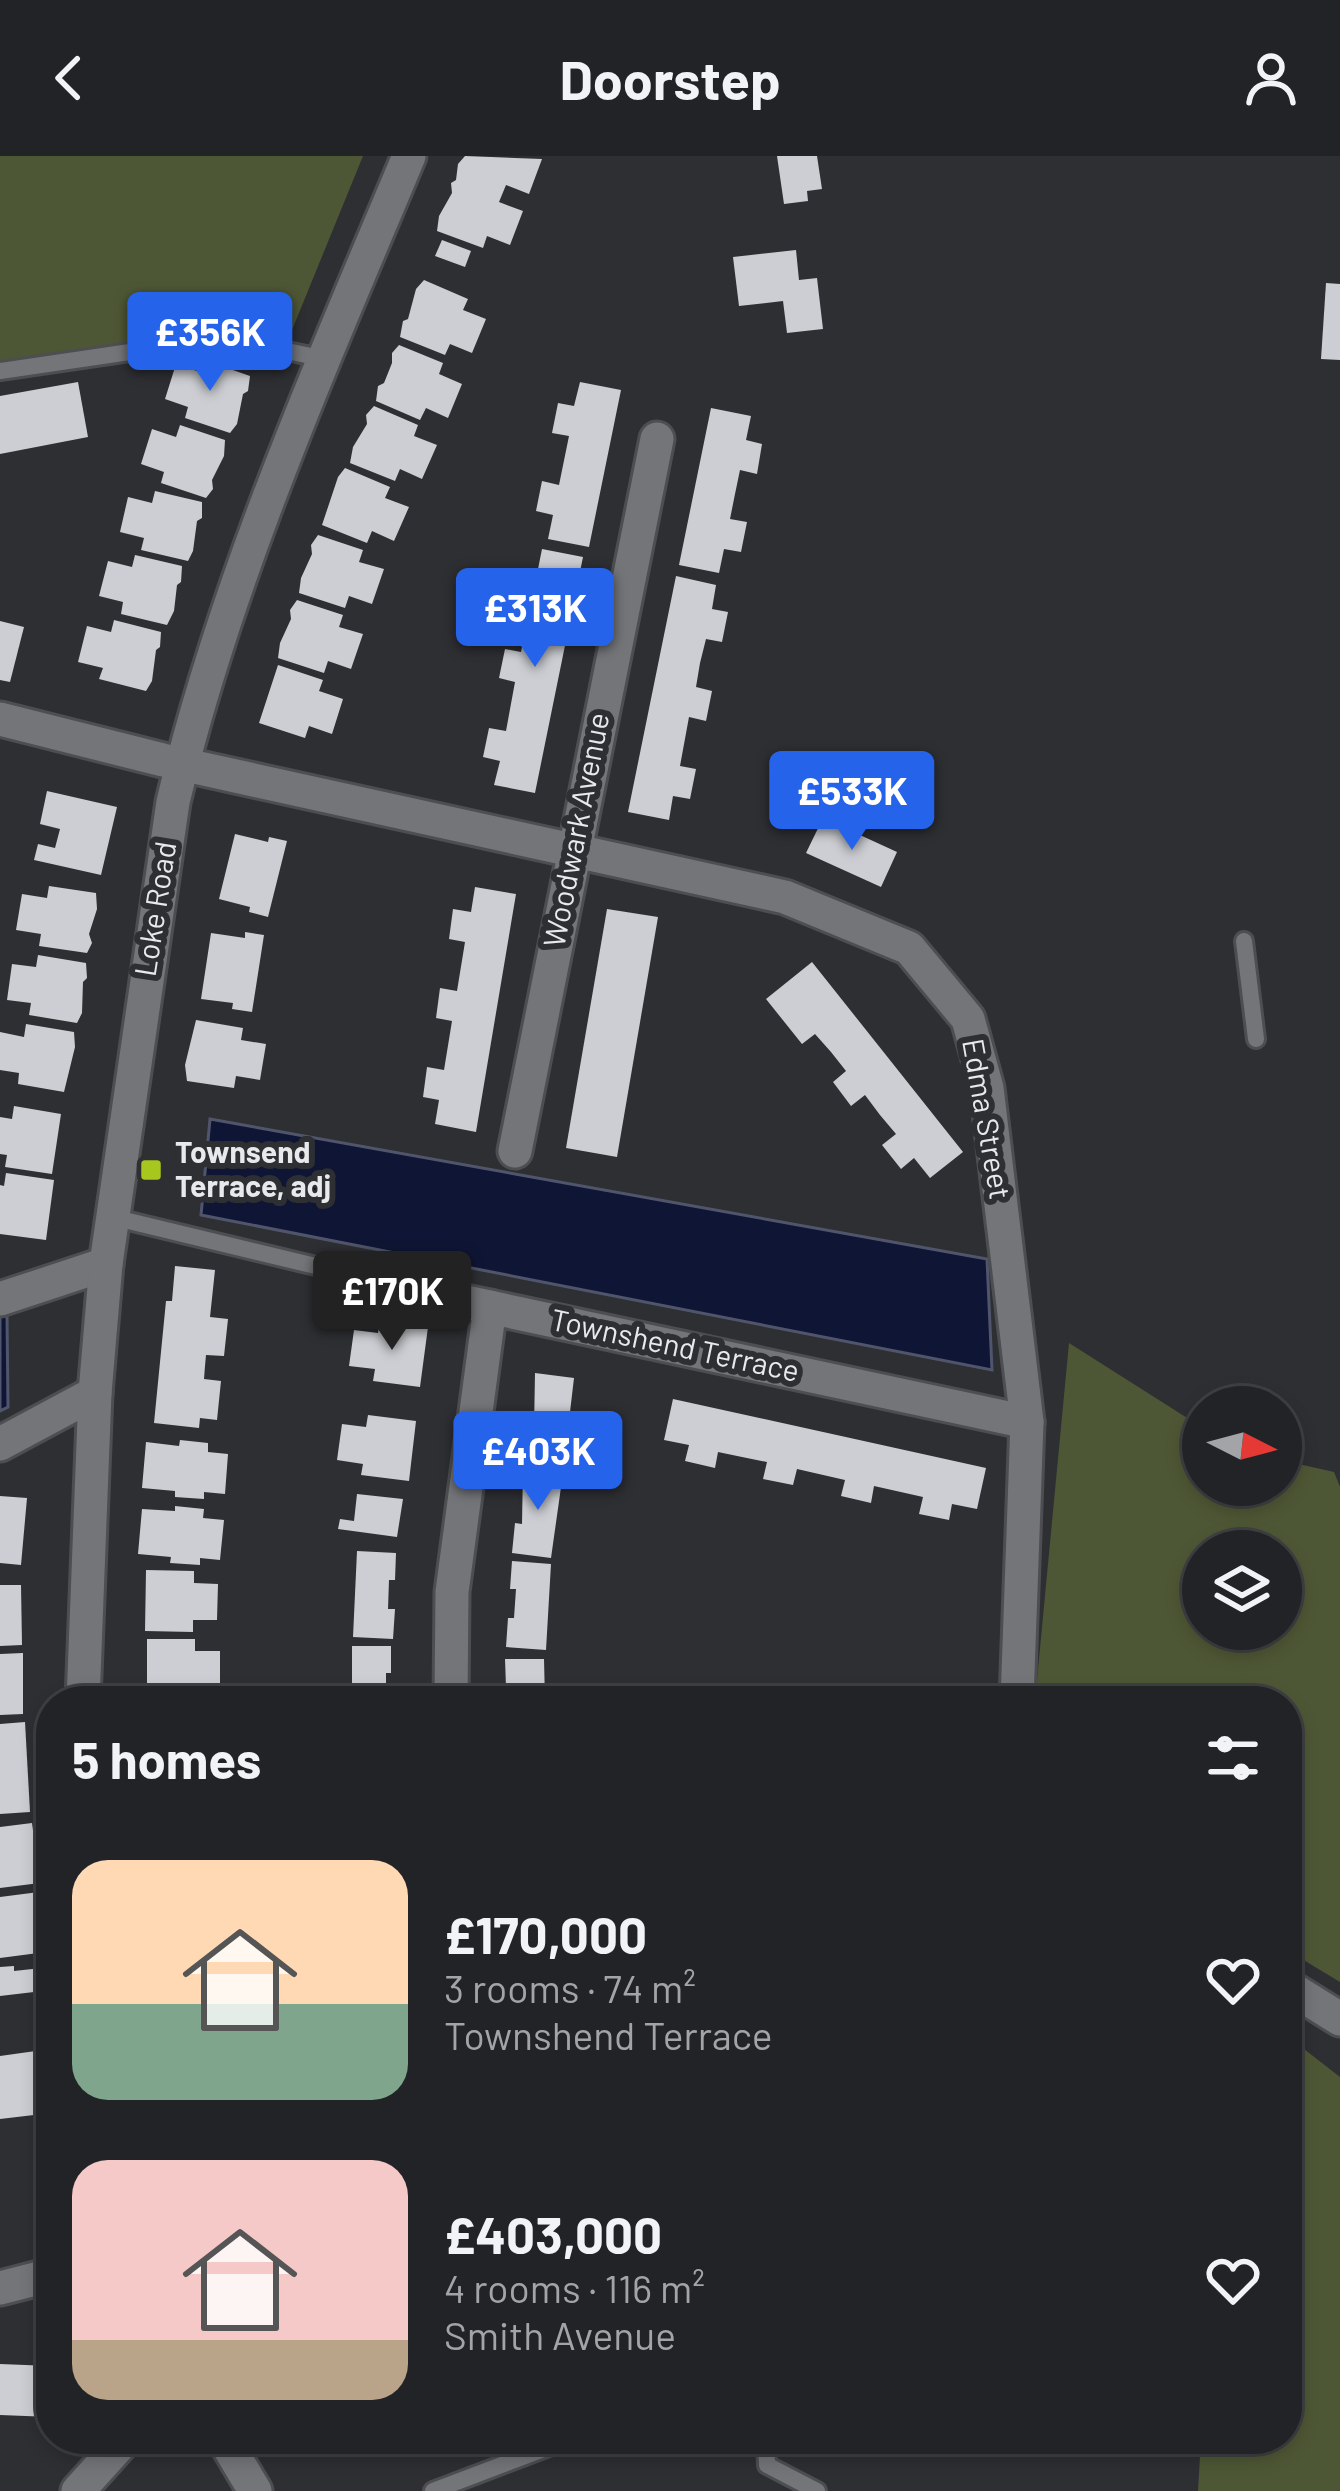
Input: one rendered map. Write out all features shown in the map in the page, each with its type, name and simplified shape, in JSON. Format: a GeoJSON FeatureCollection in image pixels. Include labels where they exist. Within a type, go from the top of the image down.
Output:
{"type":"FeatureCollection","features":[{"type":"Feature","properties":{"kind":"street","name":"Loke Road"},"geometry":{"type":"LineString","coordinates":[[84,1686],[94,1393],[106,1264],[155,909],[182,764],[251,549],[409,156]]}},
{"type":"Feature","properties":{"kind":"street","name":"Woodwark Avenue"},"geometry":{"type":"LineString","coordinates":[[515,1150],[656,440]]}},
{"type":"Feature","properties":{"kind":"street","name":"Edma Street"},"geometry":{"type":"LineString","coordinates":[[0,719],[182,764],[785,897],[909,948],[968,1019],[987,1088],[1028,1422],[1018,1686]]}},
{"type":"Feature","properties":{"kind":"street"},"geometry":{"type":"LineString","coordinates":[[0,1299],[106,1264]]}},
{"type":"Feature","properties":{"kind":"street","name":"Townshend Terrace"},"geometry":{"type":"LineString","coordinates":[[476,1304],[1028,1422]]}},
{"type":"Feature","properties":{"kind":"street"},"geometry":{"type":"LineString","coordinates":[[452,1686],[452,1592],[476,1304]]}},
{"type":"Feature","properties":{"kind":"street"},"geometry":{"type":"LineString","coordinates":[[0,1444],[94,1393]]}},
{"type":"Feature","properties":{"kind":"street"},"geometry":{"type":"LineString","coordinates":[[1302,1995],[1340,2018]]}},
{"type":"Feature","properties":{"kind":"street"},"geometry":{"type":"LineString","coordinates":[[0,2288],[36,2279]]}},
{"type":"Feature","properties":{"kind":"street"},"geometry":{"type":"LineString","coordinates":[[78,2491],[111,2454]]}},
{"type":"Feature","properties":{"kind":"street"},"geometry":{"type":"LineString","coordinates":[[233,2454],[255,2491]]}},
{"type":"Feature","properties":{"kind":"lane"},"geometry":{"type":"LineString","coordinates":[[0,371],[225,338],[326,359]]}},
{"type":"Feature","properties":{"kind":"lane"},"geometry":{"type":"LineString","coordinates":[[1244,941],[1256,1040]]}},
{"type":"Feature","properties":{"kind":"lane","name":"Townshend Terrace"},"geometry":{"type":"LineString","coordinates":[[112,1217],[476,1304]]}},
{"type":"Feature","properties":{"kind":"lane"},"geometry":{"type":"LineString","coordinates":[[434,2491],[531,2454]]}},
{"type":"Feature","properties":{"kind":"lane"},"geometry":{"type":"LineString","coordinates":[[767,2454],[767,2465],[817,2491]]}},
{"type":"Feature","properties":{"kind":"green space"},"geometry":{"type":"Polygon","coordinates":[[[0,156],[363,156],[283,352],[271,368],[220,347],[0,379],[0,156]]]}},
{"type":"Feature","properties":{"kind":"green space"},"geometry":{"type":"Polygon","coordinates":[[[1069,1343],[1182,1415],[1182,1506],[1302,1506],[1302,1465],[1334,1472],[1340,1487],[1340,1982],[1302,1959],[1302,1686],[1036,1686],[1069,1343]]]}},
{"type":"Feature","properties":{"kind":"green space"},"geometry":{"type":"Polygon","coordinates":[[[1302,2047],[1340,2077],[1340,2491],[1198,2491],[1200,2454],[1302,2454],[1302,2047]]]}},
{"type":"Feature","properties":{"kind":"water"},"geometry":{"type":"Polygon","coordinates":[[[210,1119],[987,1259],[992,1370],[201,1215],[210,1119]]]}},
{"type":"Feature","properties":{"kind":"water"},"geometry":{"type":"Polygon","coordinates":[[[7,1316],[8,1407],[0,1411],[0,1317],[7,1316]]]}},
{"type":"Feature","properties":{"kind":"building"},"geometry":{"type":"Polygon","coordinates":[[[465,156],[542,159],[529,194],[506,185],[499,202],[523,211],[510,245],[487,236],[483,248],[437,231],[458,164],[465,156]]]}},
{"type":"Feature","properties":{"kind":"building"},"geometry":{"type":"Polygon","coordinates":[[[777,156],[817,156],[822,189],[807,191],[808,201],[784,204],[777,156]]]}},
{"type":"Feature","properties":{"kind":"building"},"geometry":{"type":"Polygon","coordinates":[[[442,240],[471,251],[465,267],[435,256],[442,240]]]}},
{"type":"Feature","properties":{"kind":"building"},"geometry":{"type":"Polygon","coordinates":[[[796,250],[799,280],[817,278],[823,329],[787,333],[783,301],[739,306],[733,257],[796,250]]]}},
{"type":"Feature","properties":{"kind":"building"},"geometry":{"type":"Polygon","coordinates":[[[424,280],[468,299],[463,310],[486,319],[472,353],[450,344],[445,355],[400,337],[416,289],[424,280]]]}},
{"type":"Feature","properties":{"kind":"building"},"geometry":{"type":"Polygon","coordinates":[[[1326,283],[1340,284],[1340,360],[1321,359],[1326,283]]]}},
{"type":"Feature","properties":{"kind":"building"},"geometry":{"type":"Polygon","coordinates":[[[399,345],[443,363],[439,374],[462,384],[448,418],[426,408],[420,420],[376,401],[378,386],[384,383],[399,345]]]}},
{"type":"Feature","properties":{"kind":"building"},"geometry":{"type":"Polygon","coordinates":[[[204,360],[250,376],[237,424],[230,433],[185,418],[188,407],[165,399],[176,364],[200,372],[204,360]]]}},
{"type":"Feature","properties":{"kind":"building"},"geometry":{"type":"Polygon","coordinates":[[[78,382],[88,437],[0,454],[0,396],[78,382]]]}},
{"type":"Feature","properties":{"kind":"building"},"geometry":{"type":"Polygon","coordinates":[[[580,382],[621,390],[589,547],[548,539],[553,515],[536,511],[542,481],[559,485],[569,436],[552,433],[558,403],[574,406],[580,382]]]}},
{"type":"Feature","properties":{"kind":"building"},"geometry":{"type":"Polygon","coordinates":[[[374,406],[418,425],[414,436],[437,445],[422,479],[400,469],[395,481],[350,463],[353,447],[367,424],[366,415],[374,406]]]}},
{"type":"Feature","properties":{"kind":"building"},"geometry":{"type":"Polygon","coordinates":[[[711,408],[751,416],[746,440],[762,444],[757,474],[740,470],[730,519],[747,522],[741,552],[724,549],[719,573],[679,565],[711,408]]]}},
{"type":"Feature","properties":{"kind":"building"},"geometry":{"type":"Polygon","coordinates":[[[180,425],[225,440],[224,456],[206,498],[161,483],[164,472],[141,464],[152,429],[176,437],[180,425]]]}},
{"type":"Feature","properties":{"kind":"building"},"geometry":{"type":"Polygon","coordinates":[[[345,468],[390,487],[385,498],[409,507],[394,541],[372,531],[367,543],[322,525],[345,468]]]}},
{"type":"Feature","properties":{"kind":"building"},"geometry":{"type":"Polygon","coordinates":[[[155,491],[202,502],[202,518],[197,521],[188,561],[141,550],[144,538],[120,532],[128,497],[152,503],[155,491]]]}},
{"type":"Feature","properties":{"kind":"building"},"geometry":{"type":"Polygon","coordinates":[[[318,535],[363,550],[359,562],[384,569],[372,604],[349,596],[345,608],[299,593],[318,535]]]}},
{"type":"Feature","properties":{"kind":"building"},"geometry":{"type":"Polygon","coordinates":[[[542,549],[583,557],[535,793],[494,785],[500,761],[483,757],[489,728],[506,731],[515,682],[499,678],[505,649],[521,652],[531,603],[514,600],[520,570],[537,574],[542,549]]]}},
{"type":"Feature","properties":{"kind":"building"},"geometry":{"type":"Polygon","coordinates":[[[135,555],[182,566],[167,625],[121,614],[123,602],[99,596],[108,561],[132,567],[135,555]]]}},
{"type":"Feature","properties":{"kind":"building"},"geometry":{"type":"Polygon","coordinates":[[[676,576],[716,585],[712,609],[728,612],[722,642],[706,639],[700,663],[696,687],[712,691],[706,721],[689,717],[680,766],[696,769],[690,799],[673,796],[669,820],[628,812],[676,576]]]}},
{"type":"Feature","properties":{"kind":"building"},"geometry":{"type":"Polygon","coordinates":[[[297,600],[343,615],[339,627],[363,634],[351,669],[328,661],[324,673],[278,658],[297,600]]]}},
{"type":"Feature","properties":{"kind":"building"},"geometry":{"type":"Polygon","coordinates":[[[114,620],[161,632],[146,691],[99,679],[103,668],[78,662],[87,626],[111,632],[114,620]]]}},
{"type":"Feature","properties":{"kind":"building"},"geometry":{"type":"Polygon","coordinates":[[[0,621],[24,627],[10,682],[0,680],[0,621]]]}},
{"type":"Feature","properties":{"kind":"building"},"geometry":{"type":"Polygon","coordinates":[[[278,665],[323,680],[319,691],[343,699],[332,734],[309,726],[305,738],[259,723],[278,665]]]}},
{"type":"Feature","properties":{"kind":"building"},"geometry":{"type":"Polygon","coordinates":[[[47,791],[117,807],[101,875],[34,860],[38,844],[55,848],[60,829],[40,824],[47,791]]]}},
{"type":"Feature","properties":{"kind":"building"},"geometry":{"type":"Polygon","coordinates":[[[823,818],[897,852],[881,887],[806,853],[823,818]]]}},
{"type":"Feature","properties":{"kind":"building"},"geometry":{"type":"Polygon","coordinates":[[[235,834],[287,841],[268,917],[219,899],[235,834]]]}},
{"type":"Feature","properties":{"kind":"building"},"geometry":{"type":"Polygon","coordinates":[[[49,886],[96,893],[87,953],[39,946],[41,934],[16,930],[22,894],[47,898],[49,886]]]}},
{"type":"Feature","properties":{"kind":"building"},"geometry":{"type":"Polygon","coordinates":[[[475,887],[516,894],[476,1132],[435,1124],[439,1100],[423,1097],[427,1067],[444,1070],[452,1021],[436,1018],[440,988],[457,991],[465,942],[449,939],[453,909],[471,912],[475,887]]]}},
{"type":"Feature","properties":{"kind":"building"},"geometry":{"type":"Polygon","coordinates":[[[607,909],[658,917],[617,1157],[566,1148],[607,909]]]}},
{"type":"Feature","properties":{"kind":"building"},"geometry":{"type":"Polygon","coordinates":[[[245,932],[264,935],[252,1012],[232,1009],[233,1003],[201,999],[211,933],[245,938],[245,932]]]}},
{"type":"Feature","properties":{"kind":"building"},"geometry":{"type":"Polygon","coordinates":[[[38,955],[86,963],[77,1023],[29,1015],[31,1003],[7,1000],[12,964],[36,967],[38,955]]]}},
{"type":"Feature","properties":{"kind":"building"},"geometry":{"type":"Polygon","coordinates":[[[812,962],[963,1152],[930,1178],[914,1158],[901,1169],[882,1145],[896,1134],[865,1095],[851,1106],[833,1082],[846,1071],[831,1052],[815,1034],[802,1044],[766,999],[812,962]]]}},
{"type":"Feature","properties":{"kind":"building"},"geometry":{"type":"Polygon","coordinates":[[[196,1020],[243,1028],[241,1040],[266,1044],[260,1080],[236,1076],[234,1088],[187,1081],[185,1065],[196,1020]]]}},
{"type":"Feature","properties":{"kind":"building"},"geometry":{"type":"Polygon","coordinates":[[[26,1024],[74,1032],[64,1092],[18,1084],[19,1073],[0,1070],[0,1032],[24,1037],[26,1024]]]}},
{"type":"Feature","properties":{"kind":"building"},"geometry":{"type":"Polygon","coordinates":[[[14,1106],[61,1114],[52,1174],[5,1167],[7,1155],[0,1154],[0,1117],[12,1119],[14,1106]]]}},
{"type":"Feature","properties":{"kind":"building"},"geometry":{"type":"Polygon","coordinates":[[[6,1173],[54,1180],[46,1240],[0,1234],[0,1185],[4,1186],[6,1173]]]}},
{"type":"Feature","properties":{"kind":"building"},"geometry":{"type":"Polygon","coordinates":[[[175,1266],[215,1270],[210,1317],[228,1319],[224,1356],[206,1355],[204,1379],[221,1381],[217,1420],[200,1418],[199,1428],[154,1423],[166,1301],[172,1301],[175,1266]]]}},
{"type":"Feature","properties":{"kind":"building"},"geometry":{"type":"Polygon","coordinates":[[[380,1320],[428,1327],[420,1387],[373,1381],[375,1369],[349,1366],[354,1330],[378,1333],[380,1320]]]}},
{"type":"Feature","properties":{"kind":"building"},"geometry":{"type":"Polygon","coordinates":[[[535,1373],[574,1378],[564,1463],[524,1458],[527,1428],[534,1429],[535,1373]]]}},
{"type":"Feature","properties":{"kind":"building"},"geometry":{"type":"Polygon","coordinates":[[[673,1399],[986,1468],[977,1509],[952,1504],[949,1520],[919,1514],[923,1497],[874,1486],[871,1503],[841,1496],[845,1480],[797,1469],[793,1485],[763,1479],[767,1462],[718,1452],[715,1468],[685,1461],[689,1445],[664,1440],[673,1399]]]}},
{"type":"Feature","properties":{"kind":"building"},"geometry":{"type":"Polygon","coordinates":[[[368,1415],[416,1421],[409,1481],[361,1475],[363,1464],[337,1460],[342,1424],[366,1427],[368,1415]]]}},
{"type":"Feature","properties":{"kind":"building"},"geometry":{"type":"Polygon","coordinates":[[[180,1440],[208,1443],[208,1452],[228,1454],[225,1494],[204,1492],[204,1499],[175,1497],[175,1491],[142,1488],[146,1442],[179,1446],[180,1440]]]}},
{"type":"Feature","properties":{"kind":"building"},"geometry":{"type":"Polygon","coordinates":[[[523,1468],[563,1473],[551,1558],[512,1553],[515,1523],[522,1524],[523,1468]]]}},
{"type":"Feature","properties":{"kind":"building"},"geometry":{"type":"Polygon","coordinates":[[[357,1494],[403,1499],[397,1537],[338,1529],[340,1519],[354,1521],[357,1494]]]}},
{"type":"Feature","properties":{"kind":"building"},"geometry":{"type":"Polygon","coordinates":[[[0,1496],[27,1498],[21,1565],[0,1563],[0,1496]]]}},
{"type":"Feature","properties":{"kind":"building"},"geometry":{"type":"Polygon","coordinates":[[[175,1506],[204,1509],[203,1518],[224,1520],[220,1560],[200,1558],[200,1565],[170,1563],[171,1557],[138,1554],[142,1509],[175,1511],[175,1506]]]}},
{"type":"Feature","properties":{"kind":"building"},"geometry":{"type":"Polygon","coordinates":[[[357,1551],[396,1553],[395,1580],[389,1580],[388,1609],[395,1609],[393,1639],[353,1637],[357,1551]]]}},
{"type":"Feature","properties":{"kind":"building"},"geometry":{"type":"Polygon","coordinates":[[[512,1561],[551,1564],[546,1650],[506,1647],[508,1618],[514,1618],[512,1561]]]}},
{"type":"Feature","properties":{"kind":"building"},"geometry":{"type":"Polygon","coordinates":[[[146,1570],[194,1571],[194,1583],[218,1584],[217,1620],[193,1620],[193,1632],[145,1631],[146,1570]]]}},
{"type":"Feature","properties":{"kind":"building"},"geometry":{"type":"Polygon","coordinates":[[[0,1585],[21,1585],[22,1645],[0,1646],[0,1585]]]}},
{"type":"Feature","properties":{"kind":"building"},"geometry":{"type":"Polygon","coordinates":[[[147,1639],[195,1639],[195,1651],[220,1651],[220,1686],[147,1686],[147,1639]]]}},
{"type":"Feature","properties":{"kind":"building"},"geometry":{"type":"Polygon","coordinates":[[[352,1646],[391,1646],[386,1686],[352,1686],[352,1646]]]}},
{"type":"Feature","properties":{"kind":"building"},"geometry":{"type":"Polygon","coordinates":[[[23,1653],[23,1714],[0,1715],[0,1654],[23,1653]]]}},
{"type":"Feature","properties":{"kind":"building"},"geometry":{"type":"Polygon","coordinates":[[[505,1659],[544,1659],[545,1686],[506,1686],[505,1659]]]}},
{"type":"Feature","properties":{"kind":"building"},"geometry":{"type":"Polygon","coordinates":[[[25,1722],[30,1812],[0,1814],[0,1724],[25,1722]]]}},
{"type":"Feature","properties":{"kind":"building"},"geometry":{"type":"Polygon","coordinates":[[[32,1823],[36,1884],[0,1888],[0,1827],[32,1823]]]}},
{"type":"Feature","properties":{"kind":"building"},"geometry":{"type":"Polygon","coordinates":[[[36,1892],[36,1953],[0,1958],[0,1897],[36,1892]]]}},
{"type":"Feature","properties":{"kind":"building"},"geometry":{"type":"Polygon","coordinates":[[[0,1967],[36,1969],[36,1992],[0,1996],[0,1967]]]}},
{"type":"Feature","properties":{"kind":"building"},"geometry":{"type":"Polygon","coordinates":[[[36,2051],[36,2115],[0,2119],[0,2056],[36,2051]]]}},
{"type":"Feature","properties":{"kind":"building"},"geometry":{"type":"Polygon","coordinates":[[[0,2364],[36,2365],[36,2416],[0,2415],[0,2364]]]}},
{"type":"Feature","properties":{"kind":"place","name":"Townsend Terrace, adj"},"geometry":{"type":"Point","coordinates":[151,1170]}}]}
